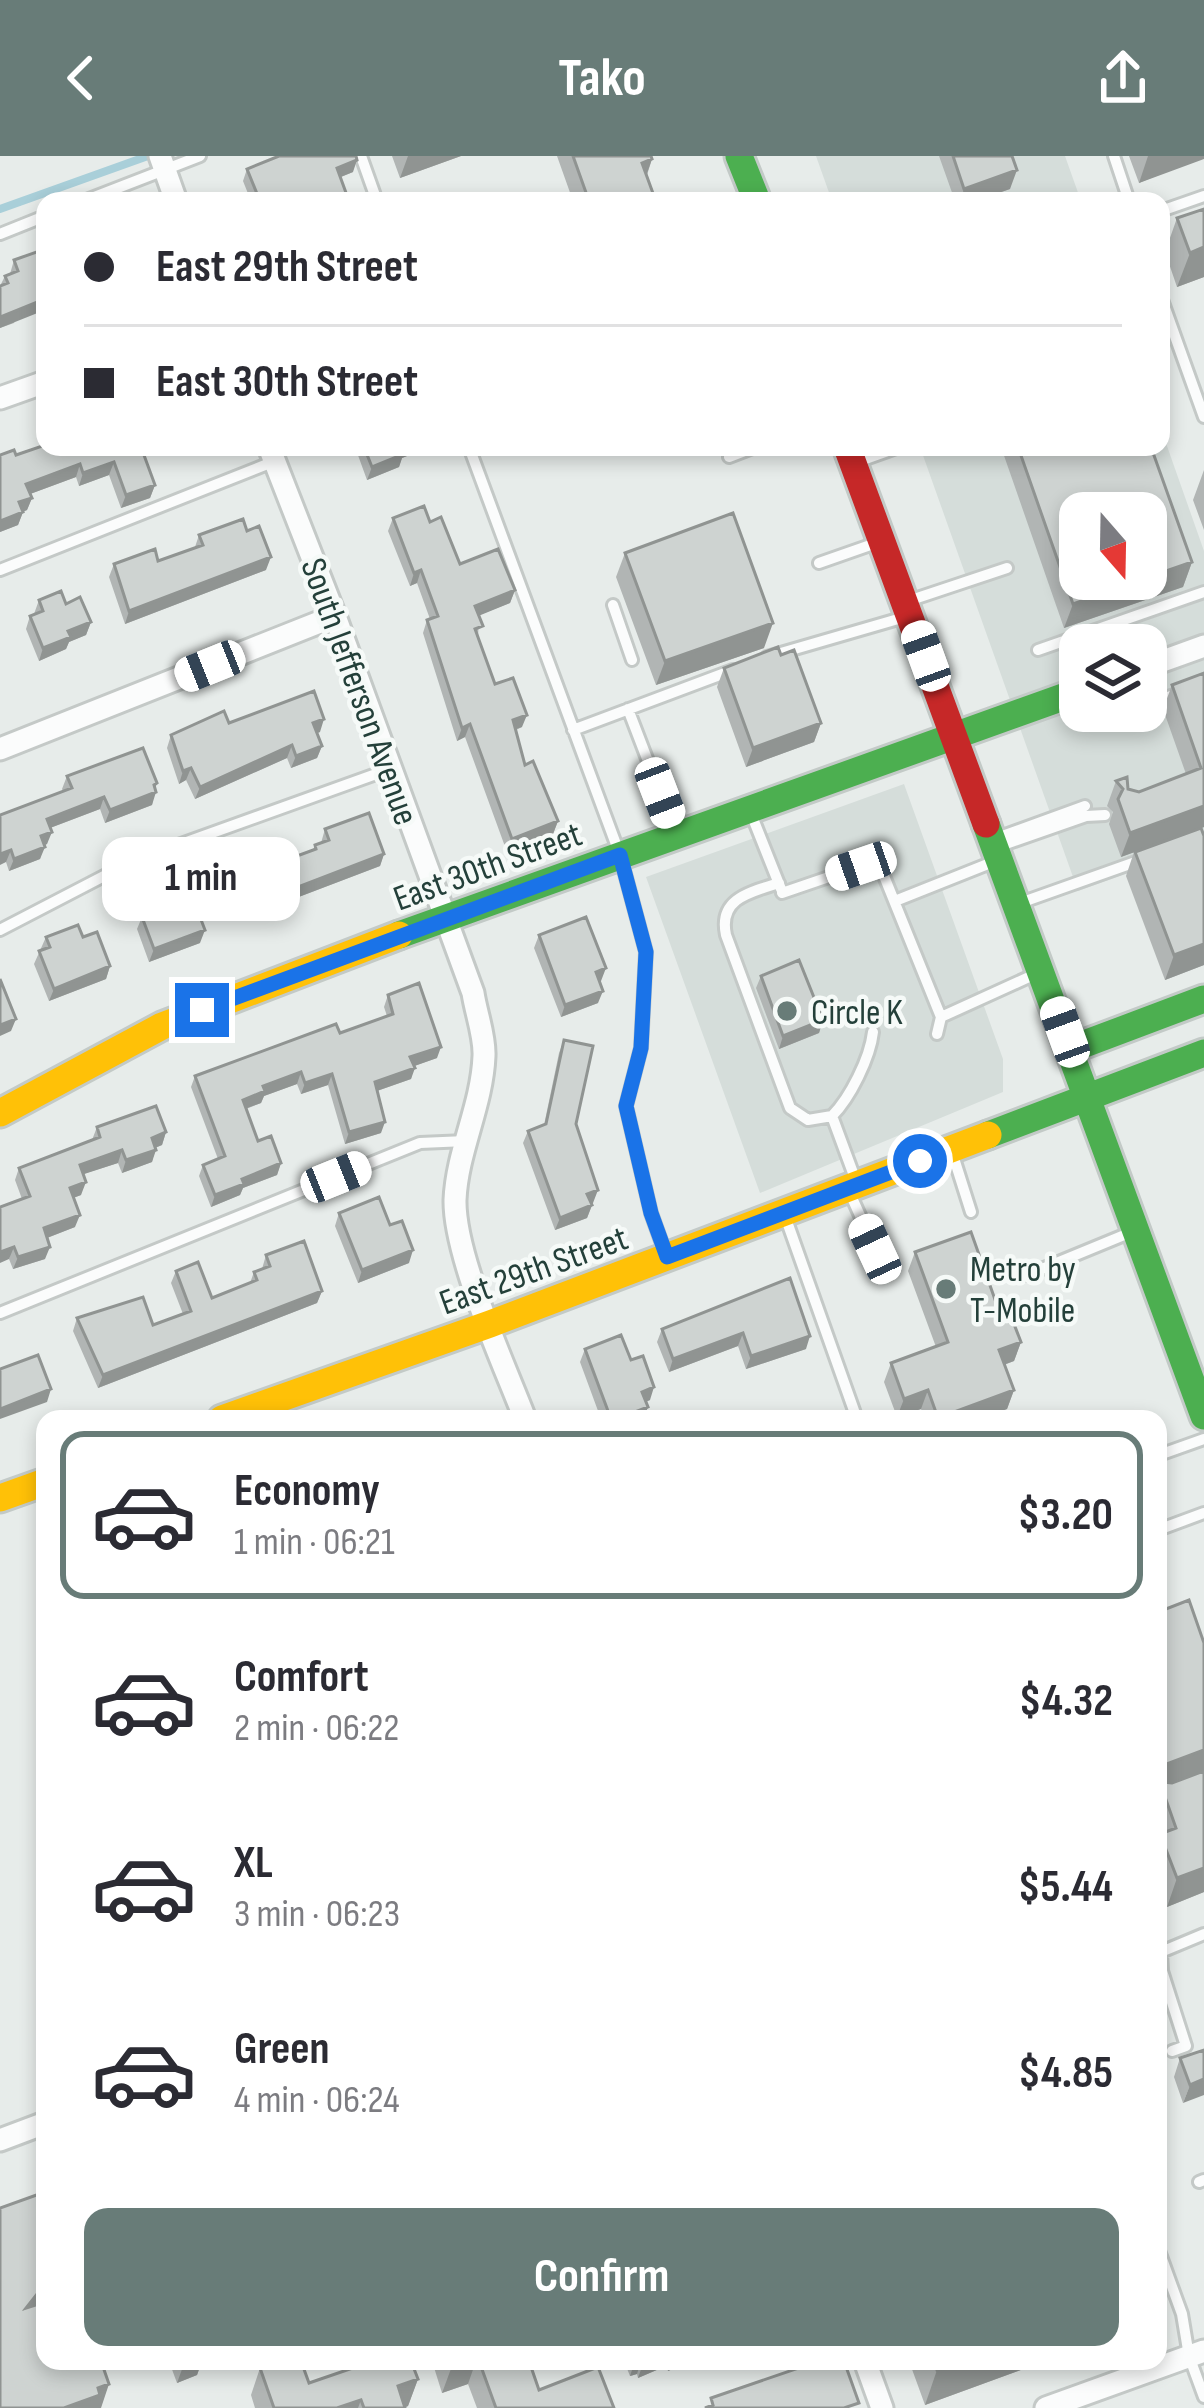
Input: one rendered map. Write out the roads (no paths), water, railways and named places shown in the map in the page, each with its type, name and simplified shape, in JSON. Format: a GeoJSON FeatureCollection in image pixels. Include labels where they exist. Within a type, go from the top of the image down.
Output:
{"type":"FeatureCollection","features":[{"type":"Feature","properties":{"kind":"street"},"geometry":{"type":"LineString","coordinates":[[739,156],[753,192]]}},
{"type":"Feature","properties":{"kind":"street"},"geometry":{"type":"LineString","coordinates":[[162,162],[173,192]]}},
{"type":"Feature","properties":{"kind":"street"},"geometry":{"type":"LineString","coordinates":[[0,398],[36,385]]}},
{"type":"Feature","properties":{"kind":"street","name":"South Jefferson Avenue"},"geometry":{"type":"LineString","coordinates":[[273,456],[472,993],[484,1053],[457,1172],[455,1207],[467,1263],[522,1410]]}},
{"type":"Feature","properties":{"kind":"street"},"geometry":{"type":"LineString","coordinates":[[850,456],[1137,1230],[1187,1350],[1204,1416]]}},
{"type":"Feature","properties":{"kind":"street"},"geometry":{"type":"LineString","coordinates":[[0,749],[335,616]]}},
{"type":"Feature","properties":{"kind":"street"},"geometry":{"type":"LineString","coordinates":[[1167,659],[1204,646]]}},
{"type":"Feature","properties":{"kind":"street","name":"East 30th Street"},"geometry":{"type":"LineString","coordinates":[[0,1113],[162,1026],[444,918],[1059,699]]}},
{"type":"Feature","properties":{"kind":"street"},"geometry":{"type":"LineString","coordinates":[[1071,1048],[1204,999]]}},
{"type":"Feature","properties":{"kind":"street","name":"East 29th Street"},"geometry":{"type":"LineString","coordinates":[[247,1410],[490,1324],[1204,1053]]}},
{"type":"Feature","properties":{"kind":"street"},"geometry":{"type":"LineString","coordinates":[[0,1498],[36,1485]]}},
{"type":"Feature","properties":{"kind":"street"},"geometry":{"type":"LineString","coordinates":[[0,2140],[36,2126]]}},
{"type":"Feature","properties":{"kind":"street"},"geometry":{"type":"LineString","coordinates":[[1167,2365],[1197,2354]]}},
{"type":"Feature","properties":{"kind":"street"},"geometry":{"type":"LineString","coordinates":[[869,2370],[882,2408]]}},
{"type":"Feature","properties":{"kind":"street"},"geometry":{"type":"LineString","coordinates":[[1046,2408],[1152,2370]]}},
{"type":"Feature","properties":{"kind":"lane"},"geometry":{"type":"LineString","coordinates":[[102,192],[162,162],[200,156]]}},
{"type":"Feature","properties":{"kind":"lane"},"geometry":{"type":"LineString","coordinates":[[361,156],[374,192]]}},
{"type":"Feature","properties":{"kind":"lane"},"geometry":{"type":"LineString","coordinates":[[1114,156],[1126,192]]}},
{"type":"Feature","properties":{"kind":"lane"},"geometry":{"type":"LineString","coordinates":[[1170,209],[1204,196]]}},
{"type":"Feature","properties":{"kind":"lane"},"geometry":{"type":"LineString","coordinates":[[0,234],[36,220]]}},
{"type":"Feature","properties":{"kind":"lane"},"geometry":{"type":"LineString","coordinates":[[1170,323],[1204,417]]}},
{"type":"Feature","properties":{"kind":"lane"},"geometry":{"type":"LineString","coordinates":[[0,570],[267,456]]}},
{"type":"Feature","properties":{"kind":"lane"},"geometry":{"type":"LineString","coordinates":[[472,456],[620,855],[646,952],[641,1048],[626,1106],[651,1213],[667,1257]]}},
{"type":"Feature","properties":{"kind":"lane"},"geometry":{"type":"LineString","coordinates":[[819,563],[882,541]]}},
{"type":"Feature","properties":{"kind":"lane"},"geometry":{"type":"LineString","coordinates":[[573,730],[908,609],[1007,568]]}},
{"type":"Feature","properties":{"kind":"lane"},"geometry":{"type":"LineString","coordinates":[[1038,650],[1204,592]]}},
{"type":"Feature","properties":{"kind":"lane"},"geometry":{"type":"LineString","coordinates":[[613,605],[632,660]]}},
{"type":"Feature","properties":{"kind":"lane"},"geometry":{"type":"LineString","coordinates":[[1167,697],[1204,684]]}},
{"type":"Feature","properties":{"kind":"lane"},"geometry":{"type":"LineString","coordinates":[[628,709],[676,835]]}},
{"type":"Feature","properties":{"kind":"lane"},"geometry":{"type":"LineString","coordinates":[[0,930],[131,862],[391,769]]}},
{"type":"Feature","properties":{"kind":"lane"},"geometry":{"type":"LineString","coordinates":[[895,902],[1085,806]]}},
{"type":"Feature","properties":{"kind":"lane"},"geometry":{"type":"LineString","coordinates":[[750,809],[782,891]]}},
{"type":"Feature","properties":{"kind":"lane"},"geometry":{"type":"LineString","coordinates":[[997,848],[1086,816],[1106,815]]}},
{"type":"Feature","properties":{"kind":"lane"},"geometry":{"type":"LineString","coordinates":[[1018,904],[1149,858]]}},
{"type":"Feature","properties":{"kind":"lane"},"geometry":{"type":"LineString","coordinates":[[873,1032],[863,1063],[832,1116],[808,1120],[790,1108],[726,935],[727,910],[738,897],[782,891],[861,866],[882,871],[941,1016],[938,1034]]}},
{"type":"Feature","properties":{"kind":"lane"},"geometry":{"type":"LineString","coordinates":[[941,1016],[1043,971]]}},
{"type":"Feature","properties":{"kind":"lane"},"geometry":{"type":"LineString","coordinates":[[832,1116],[875,1249]]}},
{"type":"Feature","properties":{"kind":"lane"},"geometry":{"type":"LineString","coordinates":[[0,1313],[420,1143],[466,1141]]}},
{"type":"Feature","properties":{"kind":"lane"},"geometry":{"type":"LineString","coordinates":[[952,1149],[971,1212]]}},
{"type":"Feature","properties":{"kind":"lane"},"geometry":{"type":"LineString","coordinates":[[784,1213],[854,1410]]}},
{"type":"Feature","properties":{"kind":"lane"},"geometry":{"type":"LineString","coordinates":[[1027,1275],[1137,1230]]}},
{"type":"Feature","properties":{"kind":"lane"},"geometry":{"type":"LineString","coordinates":[[1167,1452],[1204,1439]]}},
{"type":"Feature","properties":{"kind":"lane"},"geometry":{"type":"LineString","coordinates":[[1167,1527],[1204,1513]]}},
{"type":"Feature","properties":{"kind":"lane"},"geometry":{"type":"LineString","coordinates":[[1167,1946],[1203,1939]]}},
{"type":"Feature","properties":{"kind":"lane"},"geometry":{"type":"LineString","coordinates":[[1167,1987],[1186,2046],[1172,2051]]}},
{"type":"Feature","properties":{"kind":"lane"},"geometry":{"type":"LineString","coordinates":[[1167,2273],[1197,2354],[1204,2397]]}},
{"type":"Feature","properties":{"kind":"waterway"},"geometry":{"type":"LineString","coordinates":[[47,192],[148,156]]}},
{"type":"Feature","properties":{"kind":"waterway"},"geometry":{"type":"LineString","coordinates":[[0,209],[36,196]]}},
{"type":"Feature","properties":{"kind":"place","name":"Circle K"},"geometry":{"type":"Point","coordinates":[787,1011]}},
{"type":"Feature","properties":{"kind":"place","name":"Metro by T-Mobile"},"geometry":{"type":"Point","coordinates":[946,1289]}}]}
